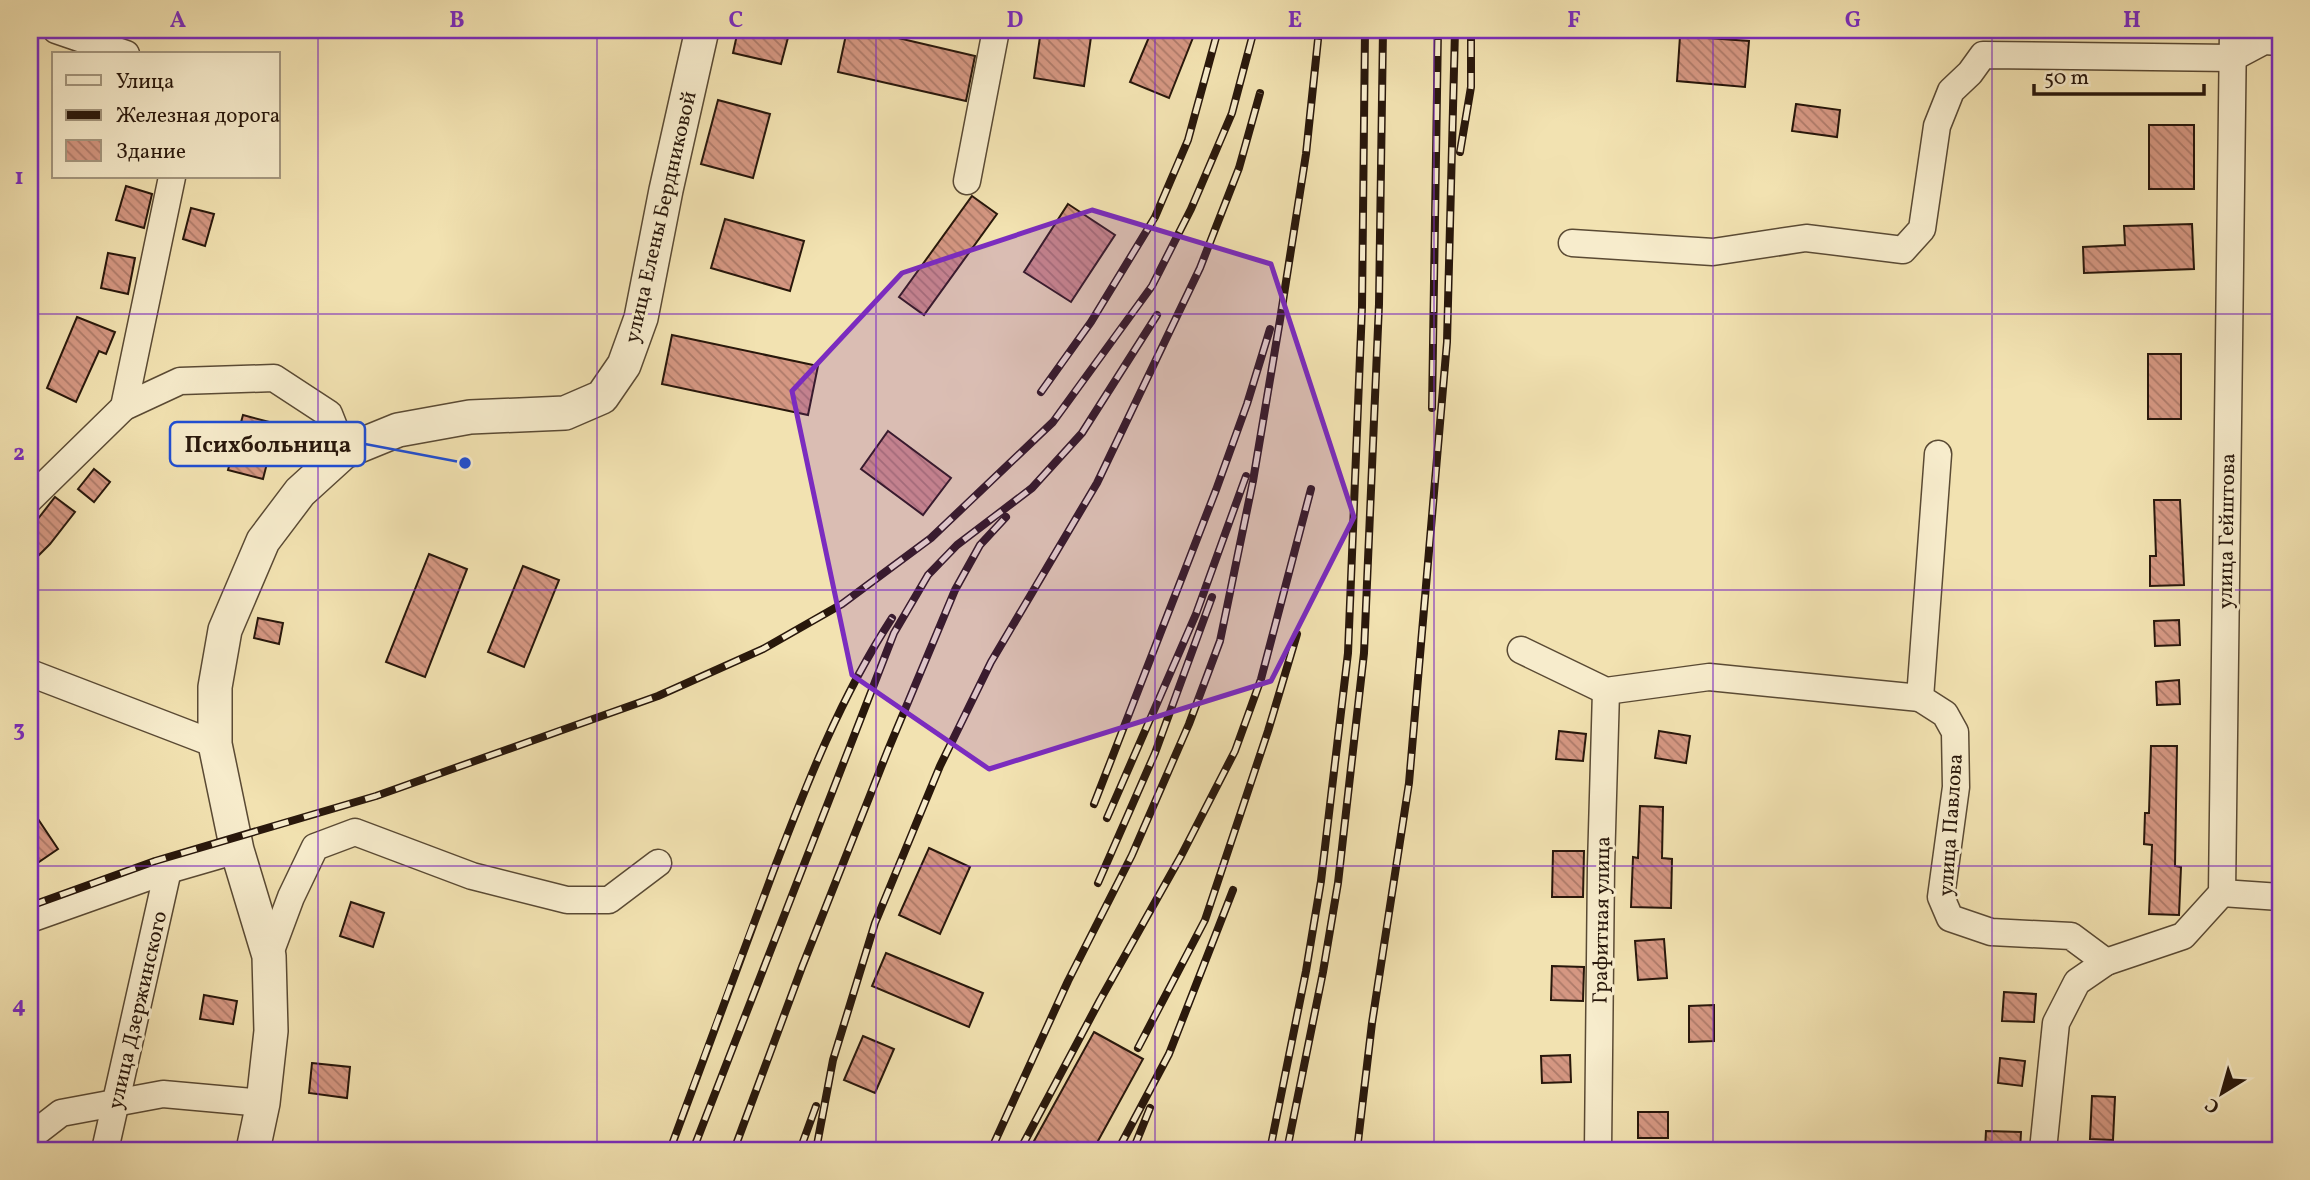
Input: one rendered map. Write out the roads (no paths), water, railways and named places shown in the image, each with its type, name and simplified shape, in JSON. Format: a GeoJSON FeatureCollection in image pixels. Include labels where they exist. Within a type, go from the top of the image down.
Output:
{"type":"FeatureCollection","features":[{"type":"Feature","properties":{"kind":"street"},"geometry":{"type":"LineString","coordinates":[[56,30],[120,52]]}},
{"type":"Feature","properties":{"kind":"street","name":"улица Елены Бердниковой"},"geometry":{"type":"LineString","coordinates":[[253,1150],[263,1103],[271,1031],[269,956],[237,850],[215,744],[215,687],[225,630],[264,541],[300,492],[344,452],[398,430],[470,417],[565,413],[602,397],[624,365],[641,318],[702,30]]}},
{"type":"Feature","properties":{"kind":"street"},"geometry":{"type":"LineString","coordinates":[[967,181],[996,30]]}},
{"type":"Feature","properties":{"kind":"street","name":"улица Гейштова"},"geometry":{"type":"LineString","coordinates":[[2222,893],[2233,30]]}},
{"type":"Feature","properties":{"kind":"street"},"geometry":{"type":"LineString","coordinates":[[1572,243],[1713,252],[1806,239],[1903,250],[1922,229],[1937,126],[1951,91],[1970,73],[1983,55],[2232,58],[2264,40],[2280,42]]}},
{"type":"Feature","properties":{"kind":"street"},"geometry":{"type":"LineString","coordinates":[[124,407],[172,178]]}},
{"type":"Feature","properties":{"kind":"street"},"geometry":{"type":"LineString","coordinates":[[30,499],[124,407],[180,381],[274,378],[329,414],[344,452]]}},
{"type":"Feature","properties":{"kind":"street"},"geometry":{"type":"LineString","coordinates":[[1521,650],[1606,691],[1709,677],[1920,698],[1938,454]]}},
{"type":"Feature","properties":{"kind":"street"},"geometry":{"type":"LineString","coordinates":[[30,673],[215,744]]}},
{"type":"Feature","properties":{"kind":"street","name":"Графитная улица"},"geometry":{"type":"LineString","coordinates":[[1598,1150],[1606,691]]}},
{"type":"Feature","properties":{"kind":"street","name":"улица Павлова"},"geometry":{"type":"LineString","coordinates":[[1920,698],[1945,714],[1955,732],[1956,787],[1941,897],[1950,918],[1991,932],[2071,936],[2106,961]]}},
{"type":"Feature","properties":{"kind":"street"},"geometry":{"type":"LineString","coordinates":[[269,956],[291,897],[315,848],[355,832],[472,876],[567,901],[609,900],[658,863]]}},
{"type":"Feature","properties":{"kind":"street"},"geometry":{"type":"LineString","coordinates":[[30,919],[168,870],[237,850]]}},
{"type":"Feature","properties":{"kind":"street","name":"улица Дзержинского"},"geometry":{"type":"LineString","coordinates":[[104,1150],[168,870]]}},
{"type":"Feature","properties":{"kind":"street"},"geometry":{"type":"LineString","coordinates":[[2043,1150],[2056,1023],[2077,982],[2106,961],[2183,936],[2222,893],[2280,897]]}},
{"type":"Feature","properties":{"kind":"street"},"geometry":{"type":"LineString","coordinates":[[30,1137],[61,1113],[163,1094],[263,1103]]}},
{"type":"Feature","properties":{"kind":"railway"},"geometry":{"type":"LineString","coordinates":[[1041,392],[1091,322],[1155,217],[1188,140],[1218,30]]}},
{"type":"Feature","properties":{"kind":"railway"},"geometry":{"type":"LineString","coordinates":[[30,906],[155,861],[376,796],[658,696],[763,649],[842,604],[931,538],[1053,422],[1152,286],[1191,209],[1232,113],[1254,30]]}},
{"type":"Feature","properties":{"kind":"railway"},"geometry":{"type":"LineString","coordinates":[[991,1150],[1068,981],[1132,855],[1189,724],[1220,641],[1253,481],[1280,320],[1306,154],[1319,30]]}},
{"type":"Feature","properties":{"kind":"railway"},"geometry":{"type":"LineString","coordinates":[[1270,1150],[1321,881],[1348,653],[1362,307],[1365,30]]}},
{"type":"Feature","properties":{"kind":"railway"},"geometry":{"type":"LineString","coordinates":[[1287,1150],[1338,883],[1364,653],[1379,304],[1383,30]]}},
{"type":"Feature","properties":{"kind":"railway"},"geometry":{"type":"LineString","coordinates":[[1432,408],[1438,30]]}},
{"type":"Feature","properties":{"kind":"railway"},"geometry":{"type":"LineString","coordinates":[[1357,1150],[1372,1023],[1409,783],[1447,342],[1455,30]]}},
{"type":"Feature","properties":{"kind":"railway"},"geometry":{"type":"LineString","coordinates":[[1460,152],[1471,87],[1471,30]]}},
{"type":"Feature","properties":{"kind":"railway"},"geometry":{"type":"LineString","coordinates":[[816,1150],[833,1060],[875,923],[940,766],[991,662],[1097,483],[1200,268],[1239,168],[1260,93]]}},
{"type":"Feature","properties":{"kind":"railway"},"geometry":{"type":"LineString","coordinates":[[693,1150],[894,633],[928,575],[957,545],[1032,488],[1082,433],[1157,315]]}},
{"type":"Feature","properties":{"kind":"railway"},"geometry":{"type":"LineString","coordinates":[[1094,804],[1216,490],[1270,329]]}},
{"type":"Feature","properties":{"kind":"railway"},"geometry":{"type":"LineString","coordinates":[[1107,818],[1196,614],[1246,476]]}},
{"type":"Feature","properties":{"kind":"railway"},"geometry":{"type":"LineString","coordinates":[[1020,1150],[1181,856],[1235,751],[1261,679],[1311,489]]}},
{"type":"Feature","properties":{"kind":"railway"},"geometry":{"type":"LineString","coordinates":[[734,1150],[802,967],[955,590],[980,545],[1006,517]]}},
{"type":"Feature","properties":{"kind":"railway"},"geometry":{"type":"LineString","coordinates":[[1098,883],[1155,753],[1212,597]]}},
{"type":"Feature","properties":{"kind":"railway"},"geometry":{"type":"LineString","coordinates":[[670,1150],[812,774],[840,710],[892,618]]}},
{"type":"Feature","properties":{"kind":"railway"},"geometry":{"type":"LineString","coordinates":[[1138,1048],[1205,920],[1297,634]]}},
{"type":"Feature","properties":{"kind":"railway"},"geometry":{"type":"LineString","coordinates":[[1118,1150],[1169,1054],[1233,890]]}},
{"type":"Feature","properties":{"kind":"railway"},"geometry":{"type":"LineString","coordinates":[[800,1150],[816,1106]]}},
{"type":"Feature","properties":{"kind":"railway"},"geometry":{"type":"LineString","coordinates":[[1133,1150],[1150,1108]]}},
{"type":"Feature","properties":{"kind":"place","name":"Психбольница"},"geometry":{"type":"Point","coordinates":[465,463]}}]}
